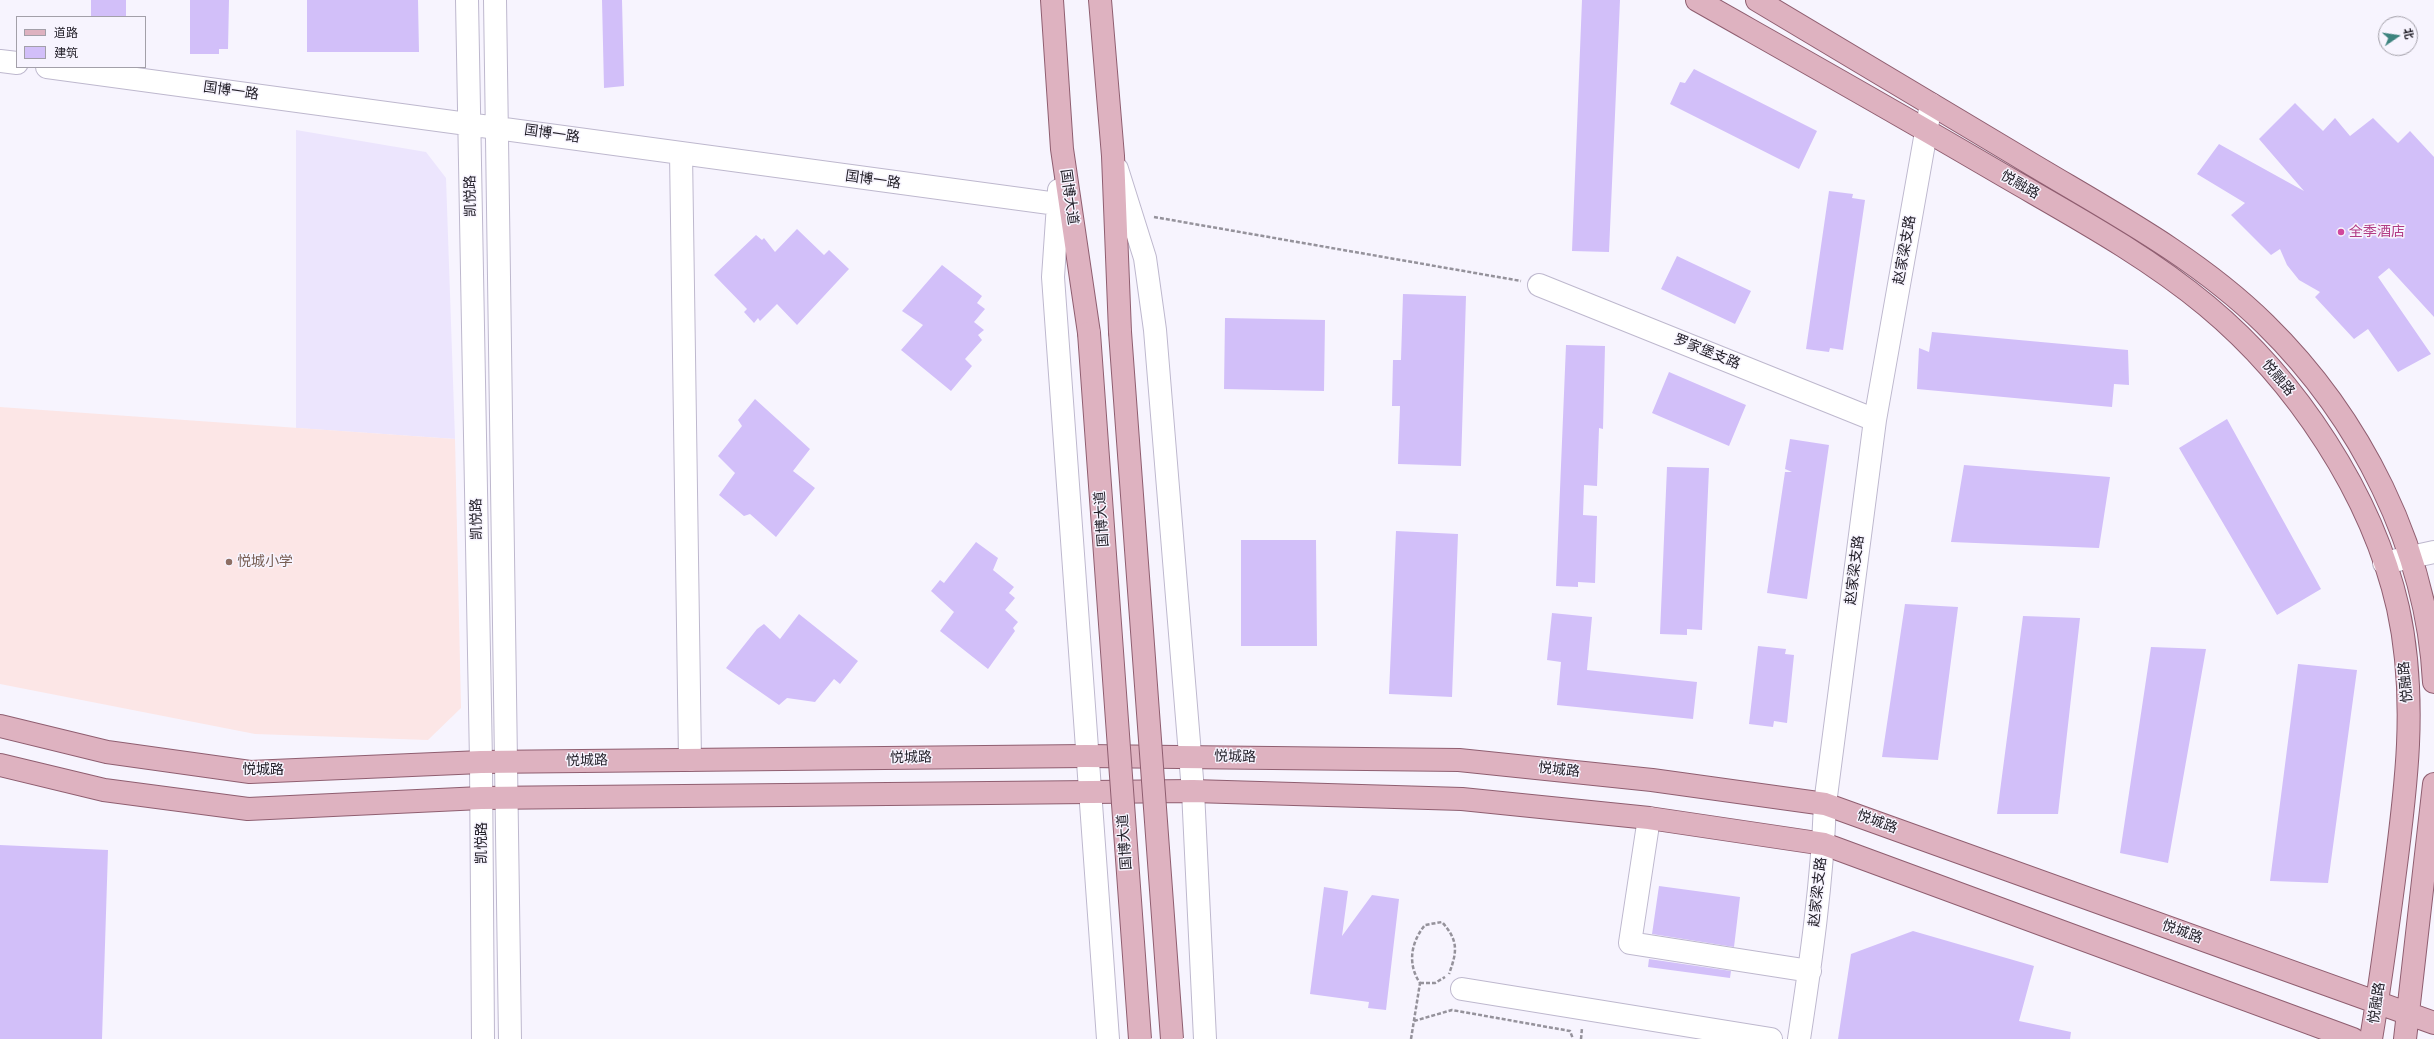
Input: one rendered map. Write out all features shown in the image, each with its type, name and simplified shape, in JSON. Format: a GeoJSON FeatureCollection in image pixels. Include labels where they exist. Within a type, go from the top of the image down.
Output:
{"type":"FeatureCollection","features":[{"type":"Feature","properties":{"kind":"main road","name":"国博大道"},"geometry":{"type":"LineString","coordinates":[[1052,0],[1062,148],[1088,333],[1140,1039]]}},
{"type":"Feature","properties":{"kind":"main road"},"geometry":{"type":"LineString","coordinates":[[1100,0],[1112,156],[1120,332],[1172,1039]]}},
{"type":"Feature","properties":{"kind":"main road","name":"悦融路"},"geometry":{"type":"LineString","coordinates":[[1697,0],[1926,130],[2052,204],[2158,270],[2206,305],[2246,342],[2286,386],[2324,438],[2357,496],[2384,563],[2398,609],[2407,674],[2410,730],[2407,783],[2378,1002],[2371,1039]]}},
{"type":"Feature","properties":{"kind":"main road","name":"悦融路"},"geometry":{"type":"LineString","coordinates":[[1758,0],[2122,218],[2174,252],[2220,286],[2265,324],[2308,371],[2346,422],[2380,482],[2410,556],[2424,605],[2434,682]]}},
{"type":"Feature","properties":{"kind":"main road","name":"悦城路"},"geometry":{"type":"LineString","coordinates":[[0,726],[107,752],[250,772],[481,762],[1086,756],[1459,760],[1652,780],[1825,804],[2434,1023]]}},
{"type":"Feature","properties":{"kind":"main road"},"geometry":{"type":"LineString","coordinates":[[0,765],[104,790],[248,809],[481,798],[1192,791],[1462,799],[1649,818],[1824,844],[2353,1039]]}},
{"type":"Feature","properties":{"kind":"main road"},"geometry":{"type":"LineString","coordinates":[[2406,1039],[2434,784]]}},
{"type":"Feature","properties":{"kind":"street","name":"凯悦路"},"geometry":{"type":"LineString","coordinates":[[467,0],[481,762],[483,1039]]}},
{"type":"Feature","properties":{"kind":"street","name":"凯悦路"},"geometry":{"type":"LineString","coordinates":[[495,0],[510,1039]]}},
{"type":"Feature","properties":{"kind":"street"},"geometry":{"type":"LineString","coordinates":[[0,61],[16,63]]}},
{"type":"Feature","properties":{"kind":"street","name":"国博一路"},"geometry":{"type":"LineString","coordinates":[[55,68],[470,123],[1057,204]]}},
{"type":"Feature","properties":{"kind":"street","name":"赵家梁支路"},"geometry":{"type":"LineString","coordinates":[[1799,1039],[1810,971],[1824,844],[1825,804],[1875,420],[1931,104]]}},
{"type":"Feature","properties":{"kind":"street"},"geometry":{"type":"LineString","coordinates":[[1062,148],[1053,277],[1086,756],[1108,1039]]}},
{"type":"Feature","properties":{"kind":"street"},"geometry":{"type":"LineString","coordinates":[[681,152],[690,760]]}},
{"type":"Feature","properties":{"kind":"street"},"geometry":{"type":"LineString","coordinates":[[1112,156],[1145,258],[1155,330],[1192,791],[1205,1039]]}},
{"type":"Feature","properties":{"kind":"street","name":"罗家堡支路"},"geometry":{"type":"LineString","coordinates":[[1539,285],[1875,420]]}},
{"type":"Feature","properties":{"kind":"street"},"geometry":{"type":"LineString","coordinates":[[2384,563],[2410,556],[2434,552]]}},
{"type":"Feature","properties":{"kind":"street"},"geometry":{"type":"LineString","coordinates":[[1649,818],[1630,943],[1810,971]]}},
{"type":"Feature","properties":{"kind":"street"},"geometry":{"type":"LineString","coordinates":[[1462,990],[1771,1039]]}},
{"type":"Feature","properties":{"kind":"path"},"geometry":{"type":"LineString","coordinates":[[1130,212],[1539,285]]}},
{"type":"Feature","properties":{"kind":"path"},"geometry":{"type":"LineString","coordinates":[[1411,1039],[1420,983],[1414,974],[1412,961],[1416,936],[1425,924],[1442,922],[1453,934],[1455,958],[1448,974],[1435,983],[1420,983]]}},
{"type":"Feature","properties":{"kind":"path"},"geometry":{"type":"LineString","coordinates":[[1414,1021],[1452,1010],[1570,1031],[1573,1039]]}},
{"type":"Feature","properties":{"kind":"shaded area"},"geometry":{"type":"Polygon","coordinates":[[[296,130],[426,152],[446,178],[455,439],[296,428],[296,130]]]}},
{"type":"Feature","properties":{"kind":"shaded area","name":"悦城小学"},"geometry":{"type":"Polygon","coordinates":[[[0,407],[455,439],[461,708],[428,740],[255,734],[0,684],[0,407]]]}},
{"type":"Feature","properties":{"kind":"building"},"geometry":{"type":"Polygon","coordinates":[[[91,0],[126,0],[126,16],[91,16],[91,0]]]}},
{"type":"Feature","properties":{"kind":"building"},"geometry":{"type":"Polygon","coordinates":[[[190,0],[229,0],[228,49],[219,49],[219,54],[190,54],[190,0]]]}},
{"type":"Feature","properties":{"kind":"building"},"geometry":{"type":"Polygon","coordinates":[[[307,0],[418,0],[419,52],[307,52],[307,0]]]}},
{"type":"Feature","properties":{"kind":"building"},"geometry":{"type":"Polygon","coordinates":[[[602,0],[622,0],[624,86],[604,88],[602,0]]]}},
{"type":"Feature","properties":{"kind":"building"},"geometry":{"type":"Polygon","coordinates":[[[1582,0],[1620,0],[1609,252],[1572,251],[1582,0]]]}},
{"type":"Feature","properties":{"kind":"building"},"geometry":{"type":"Polygon","coordinates":[[[1694,69],[1817,131],[1799,169],[1670,104],[1680,82],[1685,83],[1694,69]]]}},
{"type":"Feature","properties":{"kind":"building","name":"全季酒店"},"geometry":{"type":"Polygon","coordinates":[[[2295,103],[2323,131],[2335,118],[2350,136],[2373,118],[2398,143],[2410,131],[2434,157],[2434,317],[2389,268],[2378,277],[2431,354],[2398,372],[2368,329],[2354,339],[2315,297],[2320,292],[2299,280],[2287,265],[2280,249],[2271,255],[2231,215],[2245,203],[2197,174],[2219,144],[2304,191],[2259,139],[2295,103]]]}},
{"type":"Feature","properties":{"kind":"building"},"geometry":{"type":"Polygon","coordinates":[[[1829,191],[1853,194],[1852,198],[1865,200],[1843,350],[1830,348],[1829,352],[1806,349],[1829,191]]]}},
{"type":"Feature","properties":{"kind":"building"},"geometry":{"type":"Polygon","coordinates":[[[797,229],[824,255],[829,250],[849,269],[797,325],[777,304],[760,321],[758,318],[754,323],[744,312],[747,309],[714,275],[756,235],[762,240],[764,238],[775,252],[797,229]]]}},
{"type":"Feature","properties":{"kind":"building"},"geometry":{"type":"Polygon","coordinates":[[[1677,256],[1751,291],[1735,324],[1661,289],[1677,256]]]}},
{"type":"Feature","properties":{"kind":"building"},"geometry":{"type":"Polygon","coordinates":[[[942,265],[982,296],[977,303],[985,309],[974,322],[984,330],[978,335],[982,340],[965,359],[972,366],[951,391],[901,350],[923,325],[902,311],[942,265]]]}},
{"type":"Feature","properties":{"kind":"building"},"geometry":{"type":"Polygon","coordinates":[[[1403,294],[1466,296],[1461,466],[1398,464],[1400,406],[1392,406],[1393,360],[1401,360],[1403,294]]]}},
{"type":"Feature","properties":{"kind":"building"},"geometry":{"type":"Polygon","coordinates":[[[1225,318],[1325,320],[1324,391],[1224,389],[1225,318]]]}},
{"type":"Feature","properties":{"kind":"building"},"geometry":{"type":"Polygon","coordinates":[[[1932,332],[2128,350],[2129,385],[2114,384],[2112,407],[1917,389],[1919,348],[1929,352],[1932,332]]]}},
{"type":"Feature","properties":{"kind":"building"},"geometry":{"type":"Polygon","coordinates":[[[1566,345],[1605,346],[1603,429],[1599,428],[1597,486],[1584,485],[1583,515],[1597,516],[1595,583],[1578,582],[1578,587],[1556,586],[1566,345]]]}},
{"type":"Feature","properties":{"kind":"building"},"geometry":{"type":"Polygon","coordinates":[[[1669,372],[1746,405],[1729,446],[1652,413],[1669,372]]]}},
{"type":"Feature","properties":{"kind":"building"},"geometry":{"type":"Polygon","coordinates":[[[755,399],[810,449],[793,471],[815,488],[776,537],[750,514],[744,516],[719,495],[735,473],[718,456],[742,426],[738,420],[755,399]]]}},
{"type":"Feature","properties":{"kind":"building"},"geometry":{"type":"Polygon","coordinates":[[[2227,419],[2321,589],[2277,615],[2179,448],[2227,419]]]}},
{"type":"Feature","properties":{"kind":"building"},"geometry":{"type":"Polygon","coordinates":[[[1790,439],[1829,445],[1807,599],[1767,593],[1785,472],[1792,472],[1785,469],[1790,439]]]}},
{"type":"Feature","properties":{"kind":"building"},"geometry":{"type":"Polygon","coordinates":[[[1964,465],[2110,477],[2099,548],[1951,542],[1964,465]]]}},
{"type":"Feature","properties":{"kind":"building"},"geometry":{"type":"Polygon","coordinates":[[[1667,467],[1709,468],[1702,630],[1687,629],[1687,635],[1660,634],[1667,467]]]}},
{"type":"Feature","properties":{"kind":"building"},"geometry":{"type":"Polygon","coordinates":[[[1396,531],[1458,534],[1452,697],[1389,694],[1396,531]]]}},
{"type":"Feature","properties":{"kind":"building"},"geometry":{"type":"Polygon","coordinates":[[[1241,540],[1316,540],[1317,646],[1241,646],[1241,540]]]}},
{"type":"Feature","properties":{"kind":"building"},"geometry":{"type":"Polygon","coordinates":[[[976,542],[998,558],[993,570],[1014,587],[1009,593],[1015,598],[1005,610],[1018,622],[1013,628],[1015,631],[988,669],[940,631],[954,612],[931,591],[940,580],[944,583],[976,542]]]}},
{"type":"Feature","properties":{"kind":"building"},"geometry":{"type":"Polygon","coordinates":[[[1905,604],[1958,607],[1938,760],[1882,757],[1905,604]]]}},
{"type":"Feature","properties":{"kind":"building"},"geometry":{"type":"Polygon","coordinates":[[[1552,613],[1592,617],[1587,670],[1697,682],[1693,719],[1557,705],[1561,662],[1547,660],[1552,613]]]}},
{"type":"Feature","properties":{"kind":"building"},"geometry":{"type":"Polygon","coordinates":[[[799,614],[858,661],[840,684],[834,679],[815,702],[787,698],[779,705],[726,668],[757,629],[764,624],[780,639],[799,614]]]}},
{"type":"Feature","properties":{"kind":"building"},"geometry":{"type":"Polygon","coordinates":[[[2023,616],[2080,618],[2058,814],[1997,814],[2023,616]]]}},
{"type":"Feature","properties":{"kind":"building"},"geometry":{"type":"Polygon","coordinates":[[[1758,646],[1786,649],[1785,654],[1794,655],[1787,723],[1774,721],[1773,727],[1749,724],[1758,646]]]}},
{"type":"Feature","properties":{"kind":"building"},"geometry":{"type":"Polygon","coordinates":[[[2151,647],[2206,649],[2168,863],[2120,853],[2151,647]]]}},
{"type":"Feature","properties":{"kind":"building"},"geometry":{"type":"Polygon","coordinates":[[[2298,664],[2357,670],[2328,883],[2270,881],[2298,664]]]}},
{"type":"Feature","properties":{"kind":"building"},"geometry":{"type":"Polygon","coordinates":[[[0,845],[108,850],[102,1039],[0,1039],[0,845]]]}},
{"type":"Feature","properties":{"kind":"building"},"geometry":{"type":"Polygon","coordinates":[[[1659,886],[1740,897],[1734,947],[1652,934],[1659,886]]]}},
{"type":"Feature","properties":{"kind":"building"},"geometry":{"type":"Polygon","coordinates":[[[1324,887],[1348,891],[1342,936],[1372,895],[1399,899],[1386,1010],[1368,1008],[1369,1002],[1310,994],[1324,887]]]}},
{"type":"Feature","properties":{"kind":"building"},"geometry":{"type":"Polygon","coordinates":[[[1913,931],[2034,966],[2019,1021],[2071,1032],[2070,1039],[1838,1039],[1851,954],[1913,931]]]}},
{"type":"Feature","properties":{"kind":"building"},"geometry":{"type":"Polygon","coordinates":[[[1649,959],[1731,971],[1730,978],[1648,967],[1649,959]]]}},
{"type":"Feature","properties":{"kind":"place","name":"全季酒店"},"geometry":{"type":"Point","coordinates":[2341,232]}},
{"type":"Feature","properties":{"kind":"place","name":"悦城小学"},"geometry":{"type":"Point","coordinates":[229,562]}}]}
